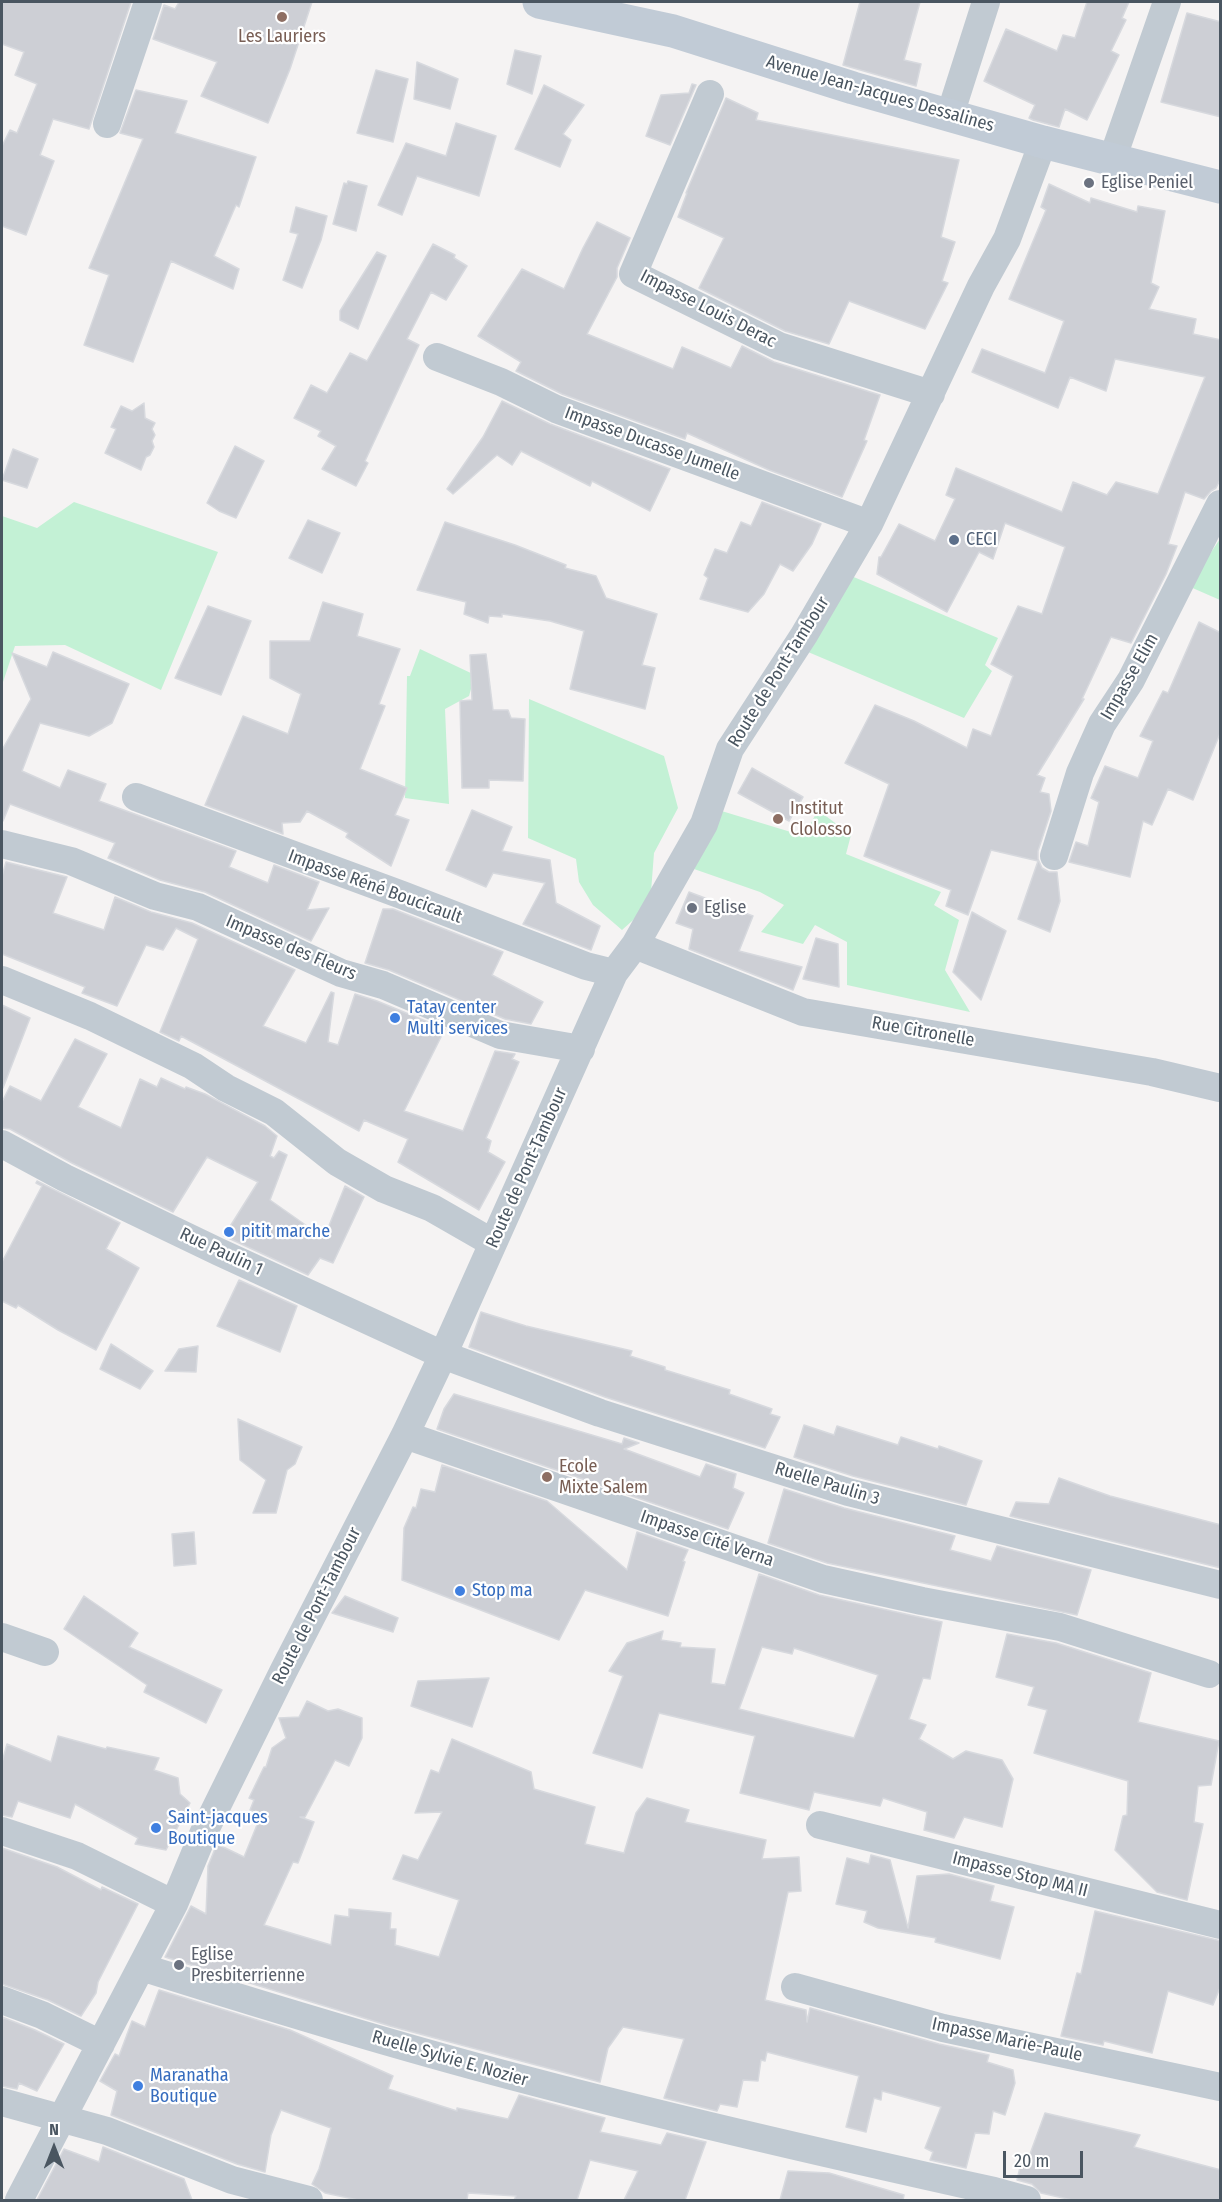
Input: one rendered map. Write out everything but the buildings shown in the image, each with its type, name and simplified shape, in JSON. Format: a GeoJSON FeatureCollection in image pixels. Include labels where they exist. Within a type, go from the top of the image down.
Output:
{"type":"FeatureCollection","features":[{"type":"Feature","properties":{"kind":"street"},"geometry":{"type":"LineString","coordinates":[[107,124],[148,2]]}},
{"type":"Feature","properties":{"kind":"street","name":"Avenue Jean-Jacques Dessalines"},"geometry":{"type":"LineString","coordinates":[[539,2],[673,31],[950,116],[1221,187]]}},
{"type":"Feature","properties":{"kind":"street"},"geometry":{"type":"LineString","coordinates":[[950,116],[986,2]]}},
{"type":"Feature","properties":{"kind":"street"},"geometry":{"type":"LineString","coordinates":[[1112,160],[1167,2]]}},
{"type":"Feature","properties":{"kind":"street","name":"Impasse Louis Derac"},"geometry":{"type":"LineString","coordinates":[[710,94],[633,274],[780,346],[931,394]]}},
{"type":"Feature","properties":{"kind":"street","name":"Route de Pont-Tambour"},"geometry":{"type":"LineString","coordinates":[[19,2200],[174,1904],[204,1832],[405,1435],[614,973],[635,945],[704,824],[730,749],[804,635],[869,524],[981,286],[1007,239],[1043,142]]}},
{"type":"Feature","properties":{"kind":"street","name":"Impasse Ducasse Jumelle"},"geometry":{"type":"LineString","coordinates":[[437,357],[501,382],[556,409],[869,524]]}},
{"type":"Feature","properties":{"kind":"street","name":"Impasse Elim"},"geometry":{"type":"LineString","coordinates":[[1054,856],[1080,773],[1102,724],[1131,680],[1221,504]]}},
{"type":"Feature","properties":{"kind":"street","name":"Impasse Réné Boucicault"},"geometry":{"type":"LineString","coordinates":[[136,798],[402,895],[586,966],[614,973]]}},
{"type":"Feature","properties":{"kind":"street","name":"Impasse des Fleurs"},"geometry":{"type":"LineString","coordinates":[[2,844],[71,861],[155,896],[198,907],[341,973],[382,985],[500,1035],[581,1049]]}},
{"type":"Feature","properties":{"kind":"street","name":"Rue Citronelle"},"geometry":{"type":"LineString","coordinates":[[635,945],[803,1012],[1152,1072],[1221,1088]]}},
{"type":"Feature","properties":{"kind":"street"},"geometry":{"type":"LineString","coordinates":[[2,980],[90,1016],[192,1066],[226,1088],[274,1112],[337,1162],[384,1189],[432,1208],[493,1243]]}},
{"type":"Feature","properties":{"kind":"street","name":"Rue Paulin 1"},"geometry":{"type":"LineString","coordinates":[[2,1144],[65,1178],[219,1252],[443,1355]]}},
{"type":"Feature","properties":{"kind":"street","name":"Ruelle Paulin 3"},"geometry":{"type":"LineString","coordinates":[[443,1355],[600,1413],[848,1492],[1221,1585]]}},
{"type":"Feature","properties":{"kind":"street","name":"Impasse Cité Verna"},"geometry":{"type":"LineString","coordinates":[[405,1435],[823,1579],[922,1601],[1060,1627],[1209,1674]]}},
{"type":"Feature","properties":{"kind":"street"},"geometry":{"type":"LineString","coordinates":[[2,1637],[45,1653]]}},
{"type":"Feature","properties":{"kind":"street","name":"Impasse Stop MA II"},"geometry":{"type":"LineString","coordinates":[[820,1826],[1221,1925]]}},
{"type":"Feature","properties":{"kind":"street"},"geometry":{"type":"LineString","coordinates":[[2,1831],[77,1856],[174,1904]]}},
{"type":"Feature","properties":{"kind":"street","name":"Ruelle Sylvie E. Nozier"},"geometry":{"type":"LineString","coordinates":[[141,1967],[296,2016],[532,2082],[761,2139],[1027,2200]]}},
{"type":"Feature","properties":{"kind":"street","name":"Impasse Marie-Paule"},"geometry":{"type":"LineString","coordinates":[[795,1987],[944,2028],[1221,2087]]}},
{"type":"Feature","properties":{"kind":"street"},"geometry":{"type":"LineString","coordinates":[[2,2000],[42,2015],[101,2044]]}},
{"type":"Feature","properties":{"kind":"street"},"geometry":{"type":"LineString","coordinates":[[2,2102],[107,2131],[232,2180],[309,2200]]}},
{"type":"Feature","properties":{"kind":"green space"},"geometry":{"type":"Polygon","coordinates":[[[74,502],[218,552],[161,690],[65,645],[15,646],[2,685],[2,516],[37,528],[74,502]]]}},
{"type":"Feature","properties":{"kind":"green space"},"geometry":{"type":"Polygon","coordinates":[[[1220,539],[1220,600],[1188,586],[1220,539]]]}},
{"type":"Feature","properties":{"kind":"green space"},"geometry":{"type":"Polygon","coordinates":[[[849,575],[998,638],[985,665],[992,671],[964,718],[801,649],[849,575]]]}},
{"type":"Feature","properties":{"kind":"green space"},"geometry":{"type":"Polygon","coordinates":[[[420,649],[475,675],[469,696],[445,709],[449,804],[405,798],[407,676],[410,676],[420,649]]]}},
{"type":"Feature","properties":{"kind":"green space"},"geometry":{"type":"Polygon","coordinates":[[[529,699],[664,756],[678,808],[654,853],[650,905],[622,930],[593,905],[579,882],[576,859],[528,838],[529,699]]]}},
{"type":"Feature","properties":{"kind":"green space"},"geometry":{"type":"Polygon","coordinates":[[[715,809],[804,836],[818,810],[851,835],[846,854],[941,892],[934,905],[959,920],[945,970],[970,1012],[847,985],[847,942],[815,925],[803,944],[761,932],[784,905],[760,892],[694,869],[715,809]]]}},
{"type":"Feature","properties":{"kind":"place","name":"Les Lauriers"},"geometry":{"type":"Point","coordinates":[282,17]}},
{"type":"Feature","properties":{"kind":"place","name":"Eglise Peniel"},"geometry":{"type":"Point","coordinates":[1089,183]}},
{"type":"Feature","properties":{"kind":"place","name":"CECI"},"geometry":{"type":"Point","coordinates":[954,540]}},
{"type":"Feature","properties":{"kind":"place","name":"Institut Clolosso"},"geometry":{"type":"Point","coordinates":[778,819]}},
{"type":"Feature","properties":{"kind":"place","name":"Eglise"},"geometry":{"type":"Point","coordinates":[692,908]}},
{"type":"Feature","properties":{"kind":"place","name":"Tatay center Multi services"},"geometry":{"type":"Point","coordinates":[395,1018]}},
{"type":"Feature","properties":{"kind":"place","name":"pitit marche"},"geometry":{"type":"Point","coordinates":[229,1232]}},
{"type":"Feature","properties":{"kind":"place","name":"Ecole Mixte Salem"},"geometry":{"type":"Point","coordinates":[547,1477]}},
{"type":"Feature","properties":{"kind":"place","name":"Stop ma"},"geometry":{"type":"Point","coordinates":[460,1591]}},
{"type":"Feature","properties":{"kind":"place","name":"Saint-jacques Boutique"},"geometry":{"type":"Point","coordinates":[156,1828]}},
{"type":"Feature","properties":{"kind":"place","name":"Eglise Presbiterrienne"},"geometry":{"type":"Point","coordinates":[179,1965]}},
{"type":"Feature","properties":{"kind":"place","name":"Maranatha Boutique"},"geometry":{"type":"Point","coordinates":[138,2086]}}]}
